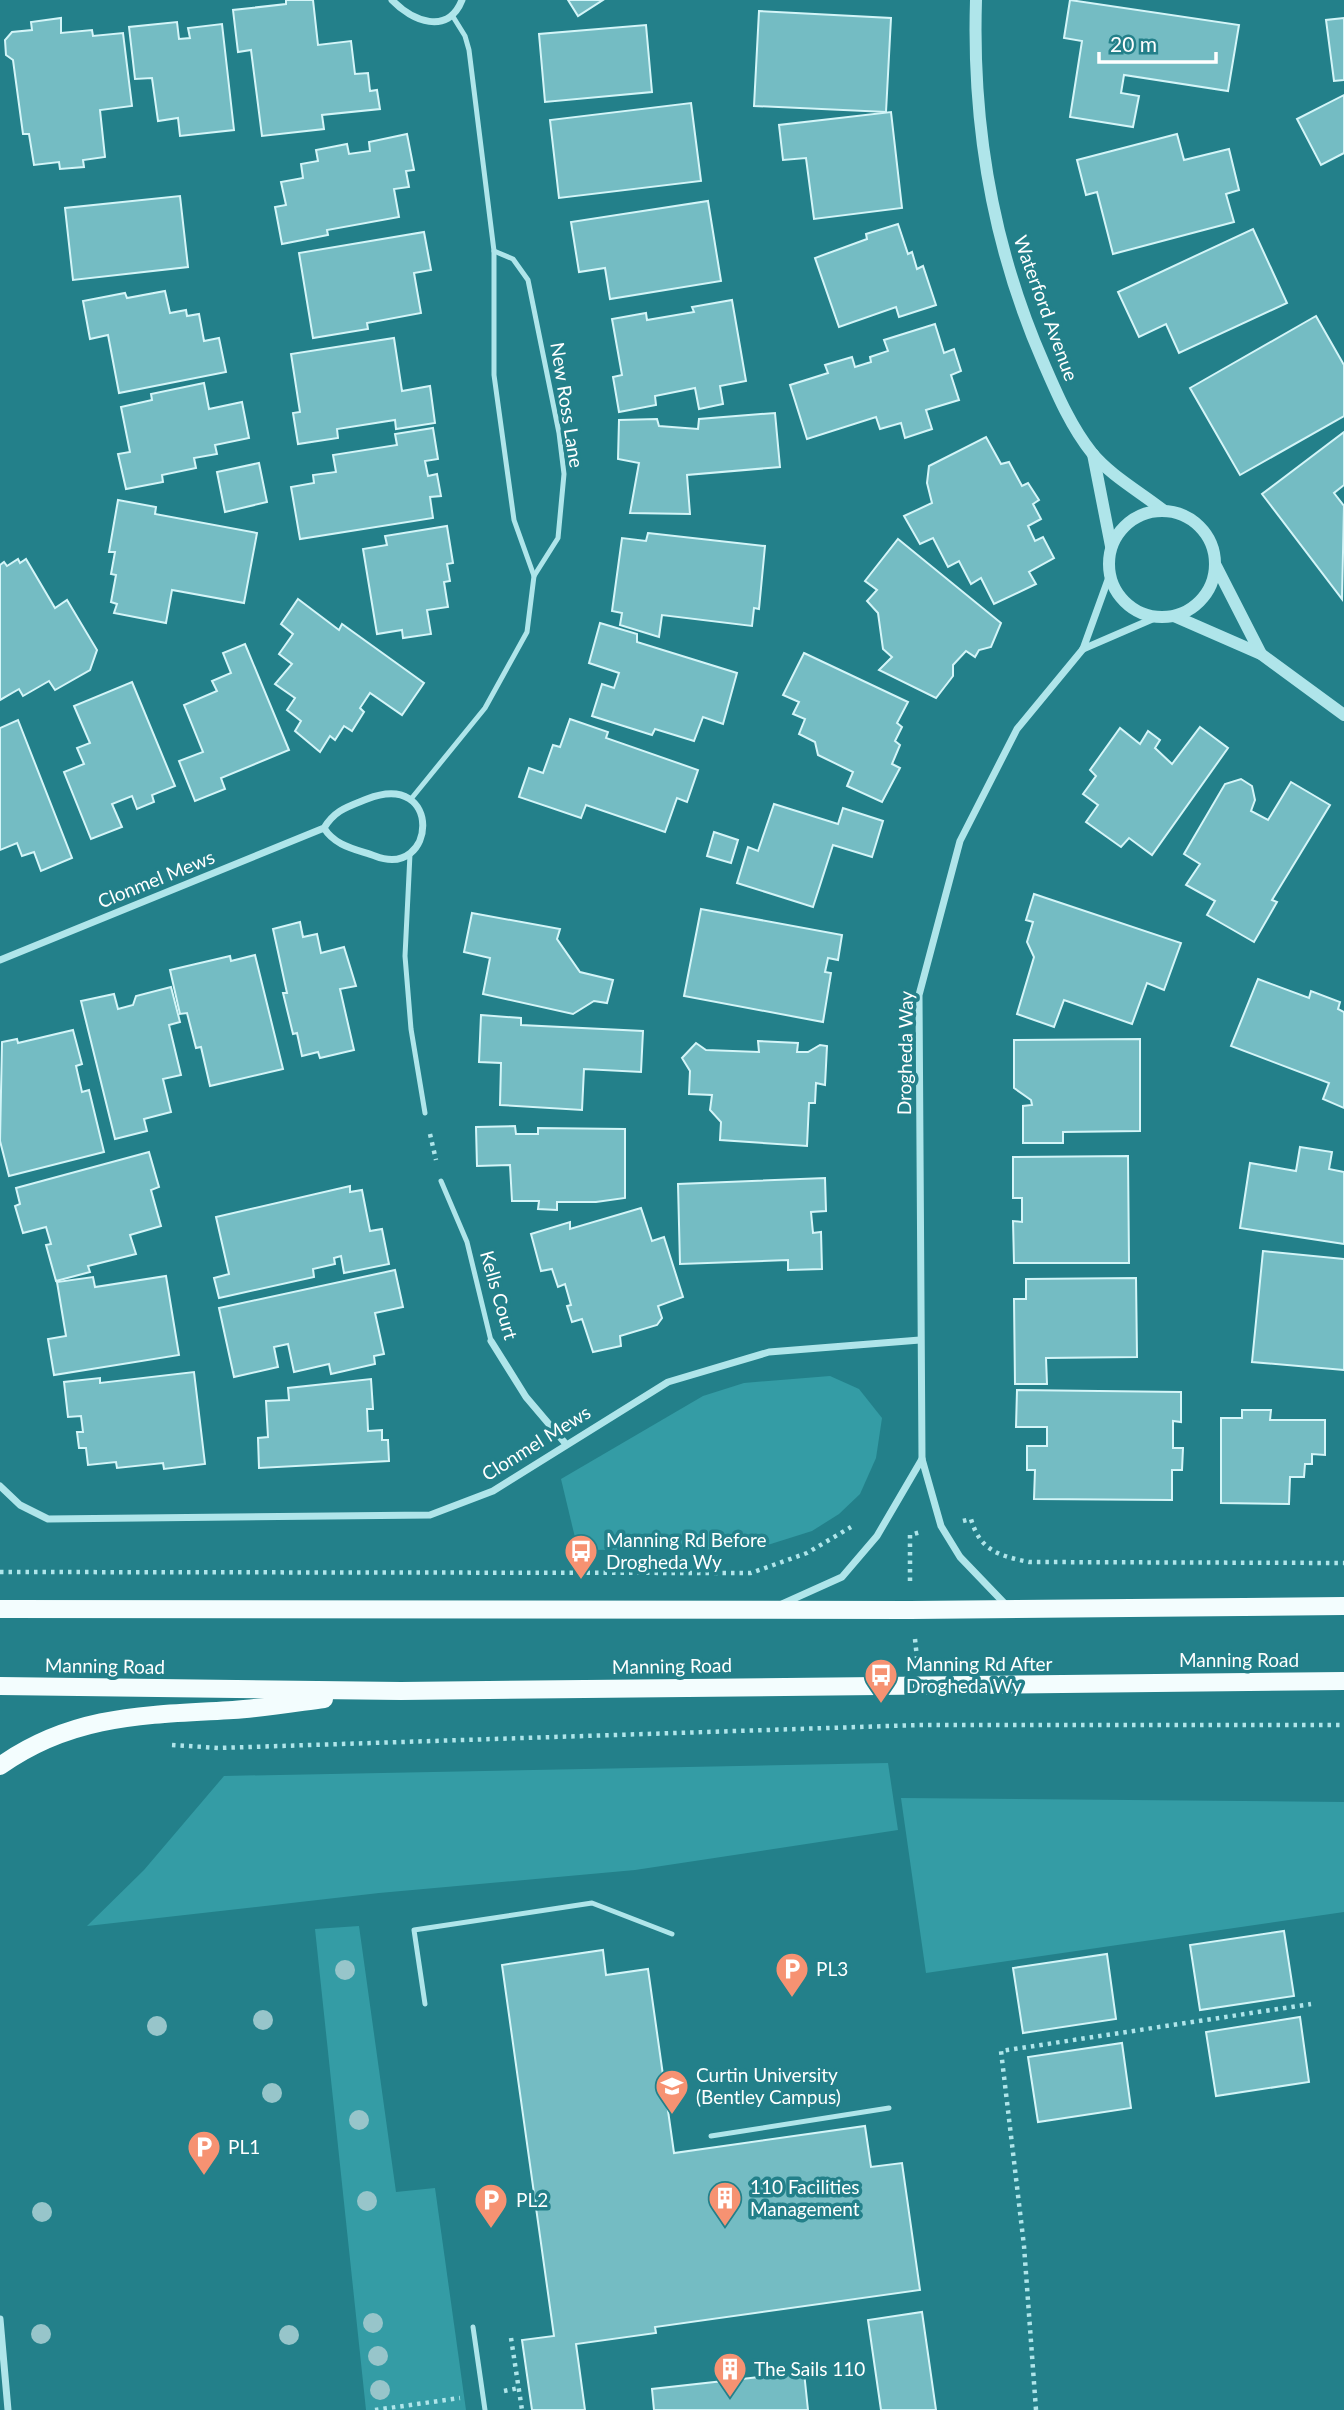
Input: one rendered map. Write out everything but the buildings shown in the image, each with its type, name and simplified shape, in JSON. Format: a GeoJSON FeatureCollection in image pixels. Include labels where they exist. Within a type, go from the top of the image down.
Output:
{"type":"FeatureCollection","features":[{"type":"Feature","properties":{"kind":"main road"},"geometry":{"type":"LineString","coordinates":[[0,1612],[54,1608],[1010,1609],[1344,1606]]}},
{"type":"Feature","properties":{"kind":"main road","name":"Manning Road"},"geometry":{"type":"LineString","coordinates":[[0,1686],[401,1691],[1344,1681]]}},
{"type":"Feature","properties":{"kind":"main road"},"geometry":{"type":"LineString","coordinates":[[0,1766],[16,1755],[82,1726],[149,1713],[234,1710],[401,1691]]}},
{"type":"Feature","properties":{"kind":"street"},"geometry":{"type":"LineString","coordinates":[[392,0],[409,16],[426,22],[442,20],[452,15],[462,0]]}},
{"type":"Feature","properties":{"kind":"street","name":"Waterford Avenue"},"geometry":{"type":"LineString","coordinates":[[976,0],[975,55],[980,136],[998,233],[1035,343],[1062,405],[1093,454],[1163,510]]}},
{"type":"Feature","properties":{"kind":"street","name":"Waterford Avenue"},"geometry":{"type":"LineString","coordinates":[[1093,454],[1111,546]]}},
{"type":"Feature","properties":{"kind":"street"},"geometry":{"type":"LineString","coordinates":[[1163,510],[1179,513],[1195,521],[1207,534],[1214,549],[1216,566],[1213,583],[1191,609],[1174,616],[1157,617],[1125,603],[1110,577],[1111,546],[1119,532],[1130,521],[1145,513],[1163,510]]}},
{"type":"Feature","properties":{"kind":"street"},"geometry":{"type":"LineString","coordinates":[[1216,566],[1261,654]]}},
{"type":"Feature","properties":{"kind":"street","name":"Drogheda Way"},"geometry":{"type":"LineString","coordinates":[[1010,1609],[960,1557],[941,1526],[922,1459],[919,995],[960,841],[1017,729],[1083,649],[1110,577]]}},
{"type":"Feature","properties":{"kind":"street"},"geometry":{"type":"LineString","coordinates":[[1174,616],[1261,654],[1344,715]]}},
{"type":"Feature","properties":{"kind":"street","name":"Drogheda Way"},"geometry":{"type":"LineString","coordinates":[[1083,649],[1157,617]]}},
{"type":"Feature","properties":{"kind":"street","name":"Clonmel Mews"},"geometry":{"type":"LineString","coordinates":[[0,960],[324,828],[334,812],[381,793],[396,793],[411,799]]}},
{"type":"Feature","properties":{"kind":"street"},"geometry":{"type":"LineString","coordinates":[[324,828],[332,840],[383,859],[397,859],[410,853],[423,837],[424,826],[418,807],[411,799]]}},
{"type":"Feature","properties":{"kind":"street","name":"Clonmel Mews"},"geometry":{"type":"LineString","coordinates":[[0,1486],[20,1505],[48,1519],[430,1516],[493,1491],[565,1443],[668,1382],[769,1352],[920,1340]]}},
{"type":"Feature","properties":{"kind":"street","name":"Kells Court"},"geometry":{"type":"LineString","coordinates":[[491,1341],[527,1397],[565,1443]]}},
{"type":"Feature","properties":{"kind":"street"},"geometry":{"type":"LineString","coordinates":[[770,1609],[842,1577],[877,1536],[922,1459]]}},
{"type":"Feature","properties":{"kind":"street"},"geometry":{"type":"LineString","coordinates":[[0,2319],[8,2410]]}},
{"type":"Feature","properties":{"kind":"lane","name":"New Ross Lane"},"geometry":{"type":"LineString","coordinates":[[452,15],[465,36],[468,50],[494,251],[494,375],[514,520],[534,576]]}},
{"type":"Feature","properties":{"kind":"lane","name":"New Ross Lane"},"geometry":{"type":"LineString","coordinates":[[411,799],[491,697],[527,632],[534,576],[558,538],[564,474],[559,433],[528,280],[513,258],[494,251]]}},
{"type":"Feature","properties":{"kind":"lane"},"geometry":{"type":"LineString","coordinates":[[410,853],[405,956],[411,1029],[425,1113]]}},
{"type":"Feature","properties":{"kind":"lane","name":"Kells Court"},"geometry":{"type":"LineString","coordinates":[[441,1181],[467,1242],[491,1341]]}},
{"type":"Feature","properties":{"kind":"lane"},"geometry":{"type":"LineString","coordinates":[[425,2004],[414,1930],[592,1903],[672,1934]]}},
{"type":"Feature","properties":{"kind":"lane"},"geometry":{"type":"LineString","coordinates":[[712,2136],[889,2108]]}},
{"type":"Feature","properties":{"kind":"lane"},"geometry":{"type":"LineString","coordinates":[[473,2327],[485,2410]]}},
{"type":"Feature","properties":{"kind":"path"},"geometry":{"type":"LineString","coordinates":[[425,1113],[441,1181]]}},
{"type":"Feature","properties":{"kind":"path"},"geometry":{"type":"LineString","coordinates":[[941,1526],[971,1519],[975,1532],[996,1555],[1029,1562],[1344,1563]]}},
{"type":"Feature","properties":{"kind":"path"},"geometry":{"type":"LineString","coordinates":[[0,1572],[751,1573],[807,1553],[851,1527],[877,1536],[910,1535]]}},
{"type":"Feature","properties":{"kind":"path"},"geometry":{"type":"LineString","coordinates":[[159,1744],[219,1748],[919,1725],[1344,1725]]}},
{"type":"Feature","properties":{"kind":"path"},"geometry":{"type":"LineString","coordinates":[[1036,2410],[1024,2246],[1001,2051],[1311,2004]]}},
{"type":"Feature","properties":{"kind":"path"},"geometry":{"type":"LineString","coordinates":[[511,2339],[522,2410]]}},
{"type":"Feature","properties":{"kind":"path"},"geometry":{"type":"LineString","coordinates":[[375,2410],[519,2388]]}},
{"type":"Feature","properties":{"kind":"green space"},"geometry":{"type":"Polygon","coordinates":[[[830,1376],[859,1389],[882,1418],[876,1458],[860,1494],[839,1514],[812,1531],[755,1549],[578,1550],[561,1479],[703,1396],[744,1383],[830,1376]]]}},
{"type":"Feature","properties":{"kind":"green space"},"geometry":{"type":"Polygon","coordinates":[[[888,1763],[898,1830],[635,1870],[379,1893],[87,1926],[144,1870],[224,1776],[888,1763]]]}},
{"type":"Feature","properties":{"kind":"green space"},"geometry":{"type":"Polygon","coordinates":[[[901,1798],[1344,1802],[1344,1912],[926,1973],[901,1798]]]}},
{"type":"Feature","properties":{"kind":"green space"},"geometry":{"type":"Polygon","coordinates":[[[359,1926],[396,2192],[435,2188],[466,2410],[366,2410],[315,1929],[359,1926]]]}},
{"type":"Feature","properties":{"kind":"place","name":"Manning Rd Before Drogheda Wy"},"geometry":{"type":"Point","coordinates":[581,1581]}},
{"type":"Feature","properties":{"kind":"place","name":"Manning Rd After Drogheda Wy"},"geometry":{"type":"Point","coordinates":[881,1705]}},
{"type":"Feature","properties":{"kind":"place","name":"PL3"},"geometry":{"type":"Point","coordinates":[792,1999]}},
{"type":"Feature","properties":{"kind":"place","name":"Curtin University (Bentley Campus)"},"geometry":{"type":"Point","coordinates":[672,2116]}},
{"type":"Feature","properties":{"kind":"place","name":"PL1"},"geometry":{"type":"Point","coordinates":[204,2177]}},
{"type":"Feature","properties":{"kind":"place","name":"110 Facilities Management"},"geometry":{"type":"Point","coordinates":[725,2228]}},
{"type":"Feature","properties":{"kind":"place","name":"PL2"},"geometry":{"type":"Point","coordinates":[491,2230]}},
{"type":"Feature","properties":{"kind":"place","name":"The Sails 110"},"geometry":{"type":"Point","coordinates":[730,2399]}}]}
